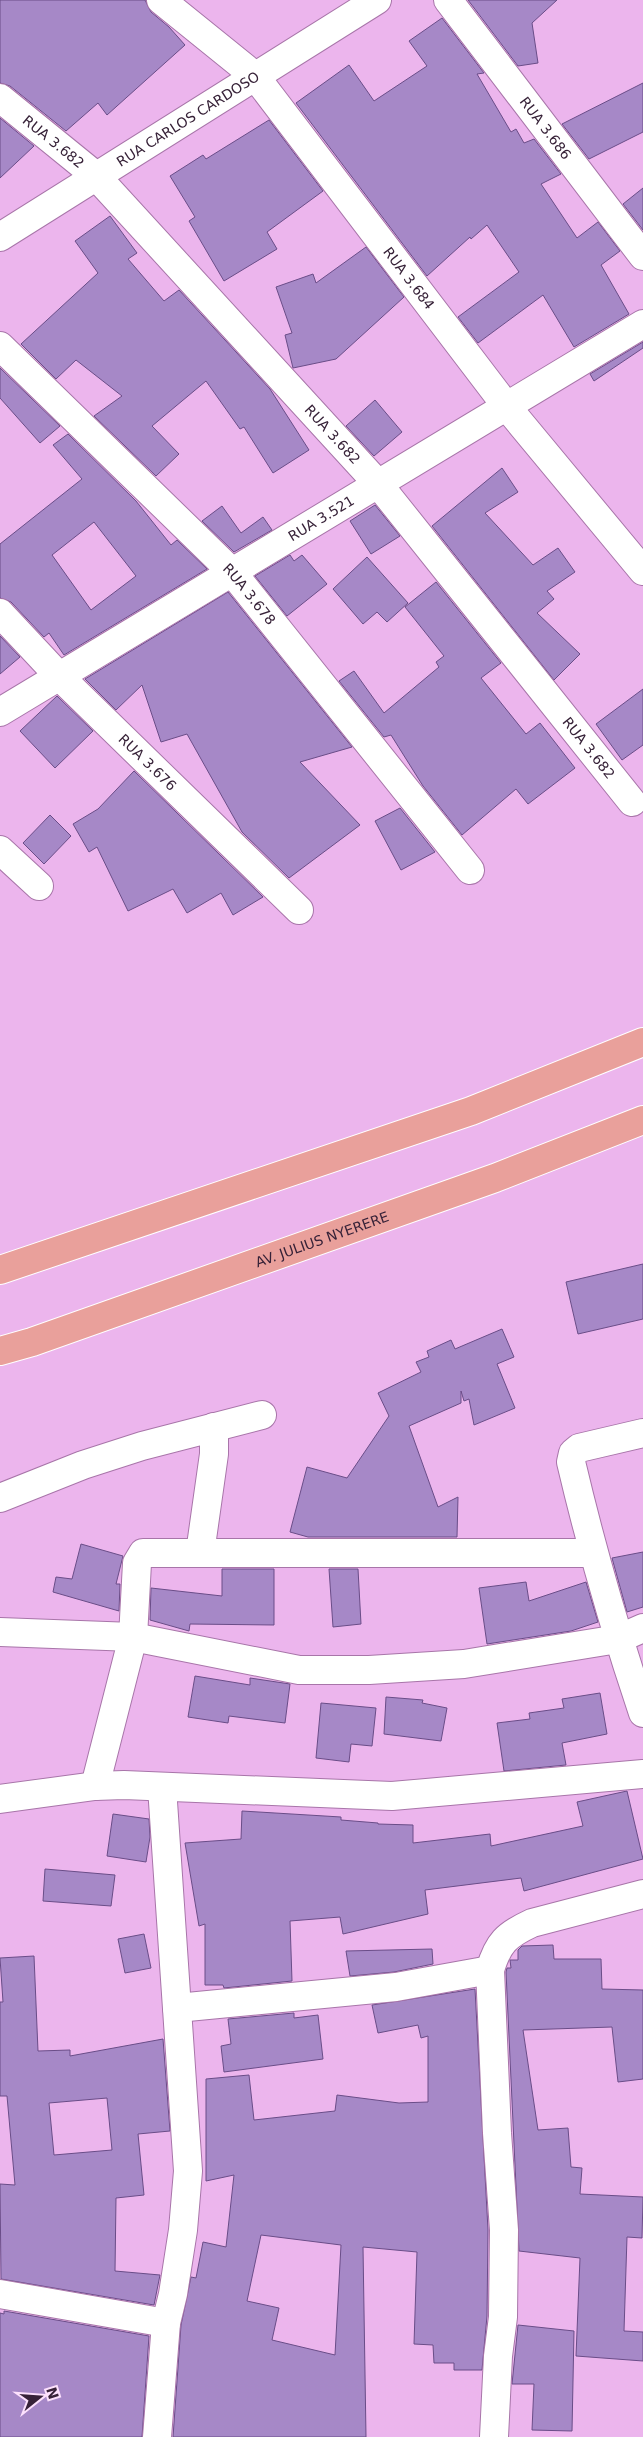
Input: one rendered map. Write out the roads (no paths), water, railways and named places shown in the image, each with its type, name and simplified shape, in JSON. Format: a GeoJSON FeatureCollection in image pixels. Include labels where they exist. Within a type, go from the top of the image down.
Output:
{"type":"FeatureCollection","features":[{"type":"Feature","properties":{"kind":"main road"},"geometry":{"type":"LineString","coordinates":[[0,1270],[470,1111],[643,1042]]}},
{"type":"Feature","properties":{"kind":"main road","name":"AV. JULIUS NYERERE"},"geometry":{"type":"LineString","coordinates":[[0,1352],[495,1178],[640,1122]]}},
{"type":"Feature","properties":{"kind":"street","name":"RUA 3.684"},"geometry":{"type":"LineString","coordinates":[[161,0],[255,76],[507,407],[643,571]]}},
{"type":"Feature","properties":{"kind":"street","name":"RUA CARLOS CARDOSO"},"geometry":{"type":"LineString","coordinates":[[0,237],[377,0]]}},
{"type":"Feature","properties":{"kind":"street","name":"RUA 3.686"},"geometry":{"type":"LineString","coordinates":[[448,0],[643,256]]}},
{"type":"Feature","properties":{"kind":"street","name":"RUA 3.682"},"geometry":{"type":"LineString","coordinates":[[0,98],[96,176],[379,485],[632,802]]}},
{"type":"Feature","properties":{"kind":"street","name":"RUA 3.521"},"geometry":{"type":"LineString","coordinates":[[0,712],[643,324]]}},
{"type":"Feature","properties":{"kind":"street","name":"RUA 3.678"},"geometry":{"type":"LineString","coordinates":[[0,346],[232,572],[470,870]]}},
{"type":"Feature","properties":{"kind":"street","name":"RUA 3.676"},"geometry":{"type":"LineString","coordinates":[[0,613],[58,676],[299,910]]}},
{"type":"Feature","properties":{"kind":"street"},"geometry":{"type":"LineString","coordinates":[[0,850],[39,886]]}},
{"type":"Feature","properties":{"kind":"street"},"geometry":{"type":"LineString","coordinates":[[0,1498],[83,1465],[142,1446],[262,1415]]}},
{"type":"Feature","properties":{"kind":"street"},"geometry":{"type":"LineString","coordinates":[[200,1552],[214,1454],[214,1427]]}},
{"type":"Feature","properties":{"kind":"street"},"geometry":{"type":"LineString","coordinates":[[643,1433],[579,1448],[573,1454],[571,1462],[593,1552],[618,1640],[643,1713]]}},
{"type":"Feature","properties":{"kind":"street"},"geometry":{"type":"LineString","coordinates":[[95,1786],[133,1637],[139,1557],[143,1553],[593,1552]]}},
{"type":"Feature","properties":{"kind":"street"},"geometry":{"type":"LineString","coordinates":[[0,1632],[133,1637],[299,1670],[369,1670],[464,1664],[618,1640],[643,1628]]}},
{"type":"Feature","properties":{"kind":"street"},"geometry":{"type":"LineString","coordinates":[[0,1799],[95,1786],[392,1796],[643,1774]]}},
{"type":"Feature","properties":{"kind":"street"},"geometry":{"type":"LineString","coordinates":[[157,2437],[166,2323],[173,2294],[183,2230],[188,2171],[162,1787]]}},
{"type":"Feature","properties":{"kind":"street"},"geometry":{"type":"LineString","coordinates":[[494,2437],[498,2356],[503,2317],[504,2230],[496,2133],[490,1970],[496,1951],[504,1940],[518,1929],[532,1923],[643,1894]]}},
{"type":"Feature","properties":{"kind":"street"},"geometry":{"type":"LineString","coordinates":[[177,2008],[396,1987],[490,1970]]}},
{"type":"Feature","properties":{"kind":"street"},"geometry":{"type":"LineString","coordinates":[[0,2294],[166,2323]]}}]}
